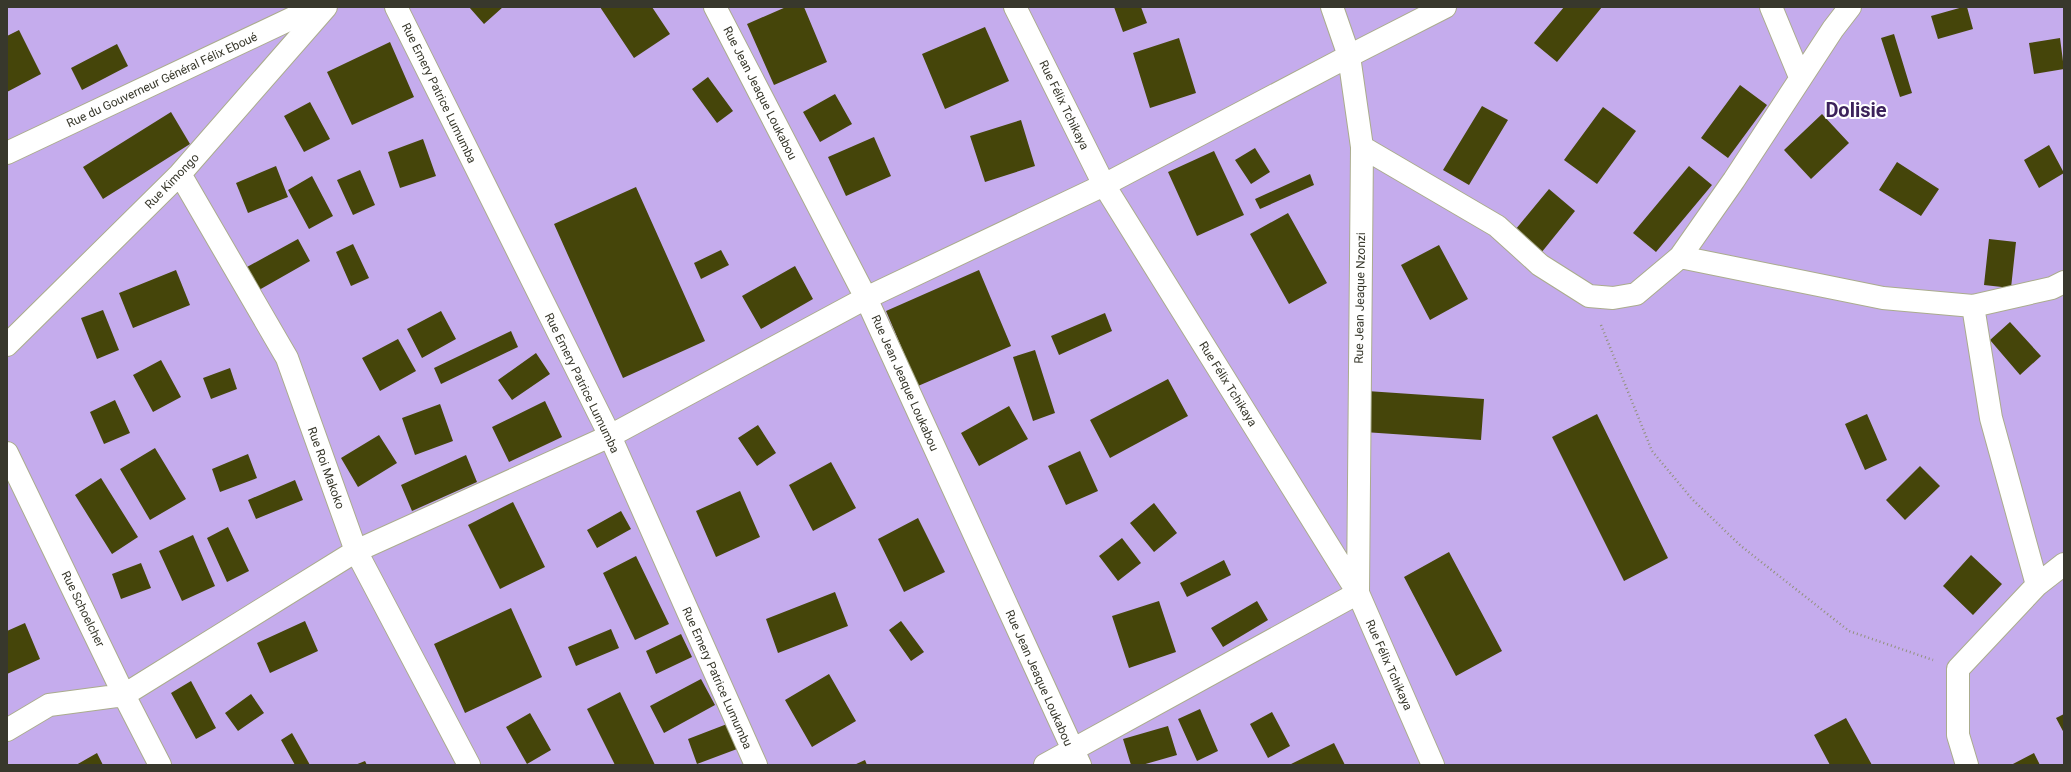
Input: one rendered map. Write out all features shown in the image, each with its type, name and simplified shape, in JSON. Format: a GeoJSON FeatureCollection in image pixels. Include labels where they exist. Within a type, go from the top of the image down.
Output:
{"type":"FeatureCollection","features":[{"type":"Feature","properties":{"kind":"street","name":"Rue du Gouverneur Général Félix Eboué"},"geometry":{"type":"LineString","coordinates":[[7,153],[316,7]]}},
{"type":"Feature","properties":{"kind":"street","name":"Rue Kimongo"},"geometry":{"type":"LineString","coordinates":[[7,345],[180,174],[326,7]]}},
{"type":"Feature","properties":{"kind":"street","name":"Rue Emery Patrice Lumumba"},"geometry":{"type":"LineString","coordinates":[[396,7],[610,436],[756,765]]}},
{"type":"Feature","properties":{"kind":"street","name":"Rue Jean Jeaque Loukabou"},"geometry":{"type":"LineString","coordinates":[[716,7],[866,298],[1076,758]]}},
{"type":"Feature","properties":{"kind":"street","name":"Rue Félix Tchikaya"},"geometry":{"type":"LineString","coordinates":[[1015,7],[1104,185],[1358,593],[1433,765]]}},
{"type":"Feature","properties":{"kind":"street","name":"Rue Jean Jeaque Nzonzi"},"geometry":{"type":"LineString","coordinates":[[1332,7],[1349,56],[1362,147],[1358,593]]}},
{"type":"Feature","properties":{"kind":"street"},"geometry":{"type":"LineString","coordinates":[[7,730],[49,705],[124,695],[356,551],[610,436],[866,298],[1104,185],[1445,7]]}},
{"type":"Feature","properties":{"kind":"street"},"geometry":{"type":"LineString","coordinates":[[1770,7],[1800,77]]}},
{"type":"Feature","properties":{"kind":"street"},"geometry":{"type":"LineString","coordinates":[[1362,147],[1497,226],[1540,265],[1589,296],[1613,298],[1636,294],[1680,258],[1734,180],[1800,77],[1850,7]]}},
{"type":"Feature","properties":{"kind":"street","name":"Rue Roi Makoko"},"geometry":{"type":"LineString","coordinates":[[180,174],[286,358],[356,551],[469,765]]}},
{"type":"Feature","properties":{"kind":"street"},"geometry":{"type":"LineString","coordinates":[[1680,258],[1883,298],[1973,306],[2052,288],[2064,282]]}},
{"type":"Feature","properties":{"kind":"street"},"geometry":{"type":"LineString","coordinates":[[1973,306],[1992,418],[2037,585]]}},
{"type":"Feature","properties":{"kind":"street","name":"Rue Schoelcher"},"geometry":{"type":"LineString","coordinates":[[7,453],[124,695],[160,765]]}},
{"type":"Feature","properties":{"kind":"street"},"geometry":{"type":"LineString","coordinates":[[1967,765],[1958,734],[1958,669],[2037,585],[2064,564]]}},
{"type":"Feature","properties":{"kind":"street"},"geometry":{"type":"LineString","coordinates":[[1045,765],[1076,758],[1358,593]]}},
{"type":"Feature","properties":{"kind":"path"},"geometry":{"type":"LineString","coordinates":[[1589,296],[1652,451],[1692,499],[1741,546],[1849,630],[1958,669]]}},
{"type":"Feature","properties":{"kind":"shaded area"},"geometry":{"type":"Polygon","coordinates":[[[7,7],[2064,7],[2064,765],[7,765],[7,7]]]}},
{"type":"Feature","properties":{"kind":"building"},"geometry":{"type":"Polygon","coordinates":[[[469,7],[503,7],[484,24],[469,7]]]}},
{"type":"Feature","properties":{"kind":"building"},"geometry":{"type":"Polygon","coordinates":[[[600,7],[652,7],[670,34],[634,58],[600,7]]]}},
{"type":"Feature","properties":{"kind":"building"},"geometry":{"type":"Polygon","coordinates":[[[786,7],[804,7],[827,62],[774,85],[747,24],[786,7]]]}},
{"type":"Feature","properties":{"kind":"building"},"geometry":{"type":"Polygon","coordinates":[[[1114,7],[1141,7],[1147,23],[1123,32],[1114,7]]]}},
{"type":"Feature","properties":{"kind":"building"},"geometry":{"type":"Polygon","coordinates":[[[1564,7],[1602,7],[1557,62],[1534,43],[1564,7]]]}},
{"type":"Feature","properties":{"kind":"building"},"geometry":{"type":"Polygon","coordinates":[[[1967,7],[1973,29],[1938,39],[1931,16],[1967,7]]]}},
{"type":"Feature","properties":{"kind":"building"},"geometry":{"type":"Polygon","coordinates":[[[985,27],[1009,81],[945,109],[922,54],[985,27]]]}},
{"type":"Feature","properties":{"kind":"building"},"geometry":{"type":"Polygon","coordinates":[[[19,30],[41,74],[7,92],[7,36],[19,30]]]}},
{"type":"Feature","properties":{"kind":"building"},"geometry":{"type":"Polygon","coordinates":[[[1894,34],[1912,93],[1900,97],[1881,38],[1894,34]]]}},
{"type":"Feature","properties":{"kind":"building"},"geometry":{"type":"Polygon","coordinates":[[[1179,38],[1196,93],[1150,108],[1133,53],[1179,38]]]}},
{"type":"Feature","properties":{"kind":"building"},"geometry":{"type":"Polygon","coordinates":[[[2060,38],[2064,69],[2034,74],[2029,43],[2060,38]]]}},
{"type":"Feature","properties":{"kind":"building"},"geometry":{"type":"Polygon","coordinates":[[[390,42],[414,97],[352,125],[327,72],[390,42]]]}},
{"type":"Feature","properties":{"kind":"building"},"geometry":{"type":"Polygon","coordinates":[[[117,44],[128,66],[82,90],[71,68],[117,44]]]}},
{"type":"Feature","properties":{"kind":"building"},"geometry":{"type":"Polygon","coordinates":[[[708,77],[733,111],[717,123],[692,89],[708,77]]]}},
{"type":"Feature","properties":{"kind":"building"},"geometry":{"type":"Polygon","coordinates":[[[1740,85],[1767,105],[1728,158],[1701,138],[1740,85]]]}},
{"type":"Feature","properties":{"kind":"building"},"geometry":{"type":"Polygon","coordinates":[[[835,94],[852,124],[820,142],[803,112],[835,94]]]}},
{"type":"Feature","properties":{"kind":"building"},"geometry":{"type":"Polygon","coordinates":[[[310,102],[330,139],[304,152],[284,116],[310,102]]]}},
{"type":"Feature","properties":{"kind":"building"},"geometry":{"type":"Polygon","coordinates":[[[1482,106],[1508,120],[1469,185],[1443,170],[1482,106]]]}},
{"type":"Feature","properties":{"kind":"building"},"geometry":{"type":"Polygon","coordinates":[[[1603,107],[1636,131],[1597,184],[1564,160],[1603,107]]]}},
{"type":"Feature","properties":{"kind":"building"},"geometry":{"type":"Polygon","coordinates":[[[171,112],[190,144],[103,199],[83,167],[171,112]]]}},
{"type":"Feature","properties":{"kind":"building"},"geometry":{"type":"Polygon","coordinates":[[[1822,114],[1849,143],[1811,179],[1784,150],[1822,114]]]}},
{"type":"Feature","properties":{"kind":"building"},"geometry":{"type":"Polygon","coordinates":[[[1021,120],[1035,166],[985,182],[970,136],[1021,120]]]}},
{"type":"Feature","properties":{"kind":"building"},"geometry":{"type":"Polygon","coordinates":[[[874,137],[891,176],[846,196],[828,157],[874,137]]]}},
{"type":"Feature","properties":{"kind":"building"},"geometry":{"type":"Polygon","coordinates":[[[423,139],[436,176],[400,188],[388,152],[423,139]]]}},
{"type":"Feature","properties":{"kind":"building"},"geometry":{"type":"Polygon","coordinates":[[[2049,145],[2064,173],[2039,188],[2024,160],[2049,145]]]}},
{"type":"Feature","properties":{"kind":"building"},"geometry":{"type":"Polygon","coordinates":[[[1255,148],[1270,172],[1251,184],[1235,160],[1255,148]]]}},
{"type":"Feature","properties":{"kind":"building"},"geometry":{"type":"Polygon","coordinates":[[[1214,151],[1244,215],[1197,236],[1168,172],[1214,151]]]}},
{"type":"Feature","properties":{"kind":"building"},"geometry":{"type":"Polygon","coordinates":[[[1897,162],[1939,189],[1921,216],[1879,190],[1897,162]]]}},
{"type":"Feature","properties":{"kind":"building"},"geometry":{"type":"Polygon","coordinates":[[[276,166],[288,197],[248,213],[236,183],[276,166]]]}},
{"type":"Feature","properties":{"kind":"building"},"geometry":{"type":"Polygon","coordinates":[[[1689,166],[1712,185],[1656,252],[1633,233],[1689,166]]]}},
{"type":"Feature","properties":{"kind":"building"},"geometry":{"type":"Polygon","coordinates":[[[360,170],[375,205],[353,215],[337,180],[360,170]]]}},
{"type":"Feature","properties":{"kind":"building"},"geometry":{"type":"Polygon","coordinates":[[[1310,174],[1314,185],[1260,209],[1255,199],[1310,174]]]}},
{"type":"Feature","properties":{"kind":"building"},"geometry":{"type":"Polygon","coordinates":[[[312,176],[333,216],[309,229],[288,190],[312,176]]]}},
{"type":"Feature","properties":{"kind":"building"},"geometry":{"type":"Polygon","coordinates":[[[636,187],[705,341],[623,378],[554,224],[636,187]]]}},
{"type":"Feature","properties":{"kind":"building"},"geometry":{"type":"Polygon","coordinates":[[[1549,189],[1575,211],[1537,258],[1511,235],[1549,189]]]}},
{"type":"Feature","properties":{"kind":"building"},"geometry":{"type":"Polygon","coordinates":[[[1288,213],[1327,283],[1289,304],[1250,234],[1288,213]]]}},
{"type":"Feature","properties":{"kind":"building"},"geometry":{"type":"Polygon","coordinates":[[[298,239],[310,261],[259,290],[247,267],[298,239]]]}},
{"type":"Feature","properties":{"kind":"building"},"geometry":{"type":"Polygon","coordinates":[[[1989,239],[2016,242],[2011,288],[1984,285],[1989,239]]]}},
{"type":"Feature","properties":{"kind":"building"},"geometry":{"type":"Polygon","coordinates":[[[353,244],[369,278],[351,286],[336,252],[353,244]]]}},
{"type":"Feature","properties":{"kind":"building"},"geometry":{"type":"Polygon","coordinates":[[[1439,245],[1468,299],[1430,320],[1401,265],[1439,245]]]}},
{"type":"Feature","properties":{"kind":"building"},"geometry":{"type":"Polygon","coordinates":[[[721,250],[729,265],[701,279],[694,263],[721,250]]]}},
{"type":"Feature","properties":{"kind":"building"},"geometry":{"type":"Polygon","coordinates":[[[795,266],[813,299],[761,329],[742,296],[795,266]]]}},
{"type":"Feature","properties":{"kind":"building"},"geometry":{"type":"Polygon","coordinates":[[[176,270],[190,305],[133,328],[119,293],[176,270]]]}},
{"type":"Feature","properties":{"kind":"building"},"geometry":{"type":"Polygon","coordinates":[[[979,270],[1011,346],[918,386],[886,311],[979,270]]]}},
{"type":"Feature","properties":{"kind":"building"},"geometry":{"type":"Polygon","coordinates":[[[103,310],[119,350],[97,359],[81,318],[103,310]]]}},
{"type":"Feature","properties":{"kind":"building"},"geometry":{"type":"Polygon","coordinates":[[[441,311],[456,339],[422,358],[407,329],[441,311]]]}},
{"type":"Feature","properties":{"kind":"building"},"geometry":{"type":"Polygon","coordinates":[[[1105,313],[1112,331],[1059,355],[1051,336],[1105,313]]]}},
{"type":"Feature","properties":{"kind":"building"},"geometry":{"type":"Polygon","coordinates":[[[2010,322],[2041,356],[2020,375],[1990,340],[2010,322]]]}},
{"type":"Feature","properties":{"kind":"building"},"geometry":{"type":"Polygon","coordinates":[[[511,331],[518,347],[441,384],[434,368],[511,331]]]}},
{"type":"Feature","properties":{"kind":"building"},"geometry":{"type":"Polygon","coordinates":[[[398,339],[416,371],[380,391],[362,358],[398,339]]]}},
{"type":"Feature","properties":{"kind":"building"},"geometry":{"type":"Polygon","coordinates":[[[1035,350],[1055,413],[1033,421],[1013,357],[1035,350]]]}},
{"type":"Feature","properties":{"kind":"building"},"geometry":{"type":"Polygon","coordinates":[[[536,353],[550,374],[512,400],[498,380],[536,353]]]}},
{"type":"Feature","properties":{"kind":"building"},"geometry":{"type":"Polygon","coordinates":[[[161,360],[181,397],[153,412],[133,375],[161,360]]]}},
{"type":"Feature","properties":{"kind":"building"},"geometry":{"type":"Polygon","coordinates":[[[230,368],[237,389],[211,399],[203,378],[230,368]]]}},
{"type":"Feature","properties":{"kind":"building"},"geometry":{"type":"Polygon","coordinates":[[[1168,379],[1188,416],[1110,458],[1090,420],[1168,379]]]}},
{"type":"Feature","properties":{"kind":"building"},"geometry":{"type":"Polygon","coordinates":[[[1367,391],[1484,399],[1481,440],[1364,432],[1367,391]]]}},
{"type":"Feature","properties":{"kind":"building"},"geometry":{"type":"Polygon","coordinates":[[[115,400],[130,433],[104,444],[90,412],[115,400]]]}},
{"type":"Feature","properties":{"kind":"building"},"geometry":{"type":"Polygon","coordinates":[[[545,401],[562,437],[509,462],[492,427],[545,401]]]}},
{"type":"Feature","properties":{"kind":"building"},"geometry":{"type":"Polygon","coordinates":[[[440,404],[453,441],[415,455],[402,418],[440,404]]]}},
{"type":"Feature","properties":{"kind":"building"},"geometry":{"type":"Polygon","coordinates":[[[1009,406],[1028,439],[979,466],[961,433],[1009,406]]]}},
{"type":"Feature","properties":{"kind":"building"},"geometry":{"type":"Polygon","coordinates":[[[1597,414],[1668,558],[1624,581],[1552,437],[1597,414]]]}},
{"type":"Feature","properties":{"kind":"building"},"geometry":{"type":"Polygon","coordinates":[[[1867,414],[1887,460],[1865,470],[1845,424],[1867,414]]]}},
{"type":"Feature","properties":{"kind":"building"},"geometry":{"type":"Polygon","coordinates":[[[758,425],[776,453],[757,466],[738,438],[758,425]]]}},
{"type":"Feature","properties":{"kind":"building"},"geometry":{"type":"Polygon","coordinates":[[[379,435],[397,463],[358,487],[341,458],[379,435]]]}},
{"type":"Feature","properties":{"kind":"building"},"geometry":{"type":"Polygon","coordinates":[[[155,448],[186,499],[150,520],[120,469],[155,448]]]}},
{"type":"Feature","properties":{"kind":"building"},"geometry":{"type":"Polygon","coordinates":[[[1080,451],[1098,491],[1066,505],[1048,466],[1080,451]]]}},
{"type":"Feature","properties":{"kind":"building"},"geometry":{"type":"Polygon","coordinates":[[[248,454],[257,478],[220,492],[212,469],[248,454]]]}},
{"type":"Feature","properties":{"kind":"building"},"geometry":{"type":"Polygon","coordinates":[[[466,455],[477,482],[412,511],[401,485],[466,455]]]}},
{"type":"Feature","properties":{"kind":"building"},"geometry":{"type":"Polygon","coordinates":[[[831,462],[856,508],[813,531],[789,485],[831,462]]]}},
{"type":"Feature","properties":{"kind":"building"},"geometry":{"type":"Polygon","coordinates":[[[1920,466],[1940,486],[1905,520],[1886,500],[1920,466]]]}},
{"type":"Feature","properties":{"kind":"building"},"geometry":{"type":"Polygon","coordinates":[[[101,478],[138,537],[112,554],[75,495],[101,478]]]}},
{"type":"Feature","properties":{"kind":"building"},"geometry":{"type":"Polygon","coordinates":[[[295,480],[303,500],[256,519],[248,500],[295,480]]]}},
{"type":"Feature","properties":{"kind":"building"},"geometry":{"type":"Polygon","coordinates":[[[740,491],[760,537],[716,557],[696,511],[740,491]]]}},
{"type":"Feature","properties":{"kind":"building"},"geometry":{"type":"Polygon","coordinates":[[[513,502],[545,567],[500,589],[468,525],[513,502]]]}},
{"type":"Feature","properties":{"kind":"building"},"geometry":{"type":"Polygon","coordinates":[[[1154,503],[1177,533],[1154,552],[1130,523],[1154,503]]]}},
{"type":"Feature","properties":{"kind":"building"},"geometry":{"type":"Polygon","coordinates":[[[621,511],[631,529],[597,548],[587,530],[621,511]]]}},
{"type":"Feature","properties":{"kind":"building"},"geometry":{"type":"Polygon","coordinates":[[[918,518],[945,572],[904,592],[878,539],[918,518]]]}},
{"type":"Feature","properties":{"kind":"building"},"geometry":{"type":"Polygon","coordinates":[[[228,527],[249,571],[227,582],[207,538],[228,527]]]}},
{"type":"Feature","properties":{"kind":"building"},"geometry":{"type":"Polygon","coordinates":[[[193,535],[215,586],[182,601],[159,551],[193,535]]]}},
{"type":"Feature","properties":{"kind":"building"},"geometry":{"type":"Polygon","coordinates":[[[1122,538],[1141,563],[1118,581],[1099,556],[1122,538]]]}},
{"type":"Feature","properties":{"kind":"building"},"geometry":{"type":"Polygon","coordinates":[[[1449,552],[1502,651],[1456,676],[1404,577],[1449,552]]]}},
{"type":"Feature","properties":{"kind":"building"},"geometry":{"type":"Polygon","coordinates":[[[1971,555],[2002,584],[1973,615],[1943,586],[1971,555]]]}},
{"type":"Feature","properties":{"kind":"building"},"geometry":{"type":"Polygon","coordinates":[[[636,556],[669,624],[635,640],[603,573],[636,556]]]}},
{"type":"Feature","properties":{"kind":"building"},"geometry":{"type":"Polygon","coordinates":[[[1224,560],[1231,575],[1187,597],[1180,583],[1224,560]]]}},
{"type":"Feature","properties":{"kind":"building"},"geometry":{"type":"Polygon","coordinates":[[[141,563],[151,588],[121,599],[112,574],[141,563]]]}},
{"type":"Feature","properties":{"kind":"building"},"geometry":{"type":"Polygon","coordinates":[[[835,592],[848,626],[778,653],[766,619],[835,592]]]}},
{"type":"Feature","properties":{"kind":"building"},"geometry":{"type":"Polygon","coordinates":[[[1159,601],[1176,652],[1129,668],[1112,616],[1159,601]]]}},
{"type":"Feature","properties":{"kind":"building"},"geometry":{"type":"Polygon","coordinates":[[[1257,601],[1268,620],[1223,647],[1211,628],[1257,601]]]}},
{"type":"Feature","properties":{"kind":"building"},"geometry":{"type":"Polygon","coordinates":[[[511,608],[542,677],[465,713],[434,644],[511,608]]]}},
{"type":"Feature","properties":{"kind":"building"},"geometry":{"type":"Polygon","coordinates":[[[305,621],[318,651],[270,673],[257,643],[305,621]]]}},
{"type":"Feature","properties":{"kind":"building"},"geometry":{"type":"Polygon","coordinates":[[[901,621],[924,652],[911,661],[889,630],[901,621]]]}},
{"type":"Feature","properties":{"kind":"building"},"geometry":{"type":"Polygon","coordinates":[[[25,623],[40,659],[7,674],[7,631],[25,623]]]}},
{"type":"Feature","properties":{"kind":"building"},"geometry":{"type":"Polygon","coordinates":[[[611,629],[619,648],[576,666],[568,647],[611,629]]]}},
{"type":"Feature","properties":{"kind":"building"},"geometry":{"type":"Polygon","coordinates":[[[681,634],[692,657],[656,674],[646,651],[681,634]]]}},
{"type":"Feature","properties":{"kind":"building"},"geometry":{"type":"Polygon","coordinates":[[[829,674],[856,721],[812,747],[785,700],[829,674]]]}},
{"type":"Feature","properties":{"kind":"building"},"geometry":{"type":"Polygon","coordinates":[[[701,679],[715,705],[664,733],[650,706],[701,679]]]}},
{"type":"Feature","properties":{"kind":"building"},"geometry":{"type":"Polygon","coordinates":[[[191,681],[216,728],[196,739],[171,693],[191,681]]]}},
{"type":"Feature","properties":{"kind":"building"},"geometry":{"type":"Polygon","coordinates":[[[620,692],[655,765],[615,765],[587,709],[620,692]]]}},
{"type":"Feature","properties":{"kind":"building"},"geometry":{"type":"Polygon","coordinates":[[[251,694],[264,713],[238,731],[225,713],[251,694]]]}},
{"type":"Feature","properties":{"kind":"building"},"geometry":{"type":"Polygon","coordinates":[[[1200,709],[1218,751],[1197,761],[1178,719],[1200,709]]]}},
{"type":"Feature","properties":{"kind":"building"},"geometry":{"type":"Polygon","coordinates":[[[1272,712],[1290,746],[1268,758],[1250,724],[1272,712]]]}},
{"type":"Feature","properties":{"kind":"building"},"geometry":{"type":"Polygon","coordinates":[[[530,713],[551,750],[527,764],[506,727],[530,713]]]}},
{"type":"Feature","properties":{"kind":"building"},"geometry":{"type":"Polygon","coordinates":[[[2064,714],[2064,733],[2056,718],[2064,714]]]}},
{"type":"Feature","properties":{"kind":"building"},"geometry":{"type":"Polygon","coordinates":[[[1846,718],[1872,765],[1830,765],[1814,735],[1846,718]]]}},
{"type":"Feature","properties":{"kind":"building"},"geometry":{"type":"Polygon","coordinates":[[[727,724],[737,749],[697,764],[688,739],[727,724]]]}},
{"type":"Feature","properties":{"kind":"building"},"geometry":{"type":"Polygon","coordinates":[[[1168,726],[1177,755],[1142,765],[1131,765],[1123,739],[1168,726]]]}},
{"type":"Feature","properties":{"kind":"building"},"geometry":{"type":"Polygon","coordinates":[[[292,733],[310,765],[295,765],[281,740],[292,733]]]}},
{"type":"Feature","properties":{"kind":"building"},"geometry":{"type":"Polygon","coordinates":[[[1334,743],[1345,765],[1289,765],[1334,743]]]}},
{"type":"Feature","properties":{"kind":"building"},"geometry":{"type":"Polygon","coordinates":[[[97,753],[103,765],[76,765],[97,753]]]}},
{"type":"Feature","properties":{"kind":"building"},"geometry":{"type":"Polygon","coordinates":[[[2034,753],[2040,765],[2011,765],[2034,753]]]}},
{"type":"Feature","properties":{"kind":"building"},"geometry":{"type":"Polygon","coordinates":[[[865,760],[867,765],[854,765],[865,760]]]}},
{"type":"Feature","properties":{"kind":"building"},"geometry":{"type":"Polygon","coordinates":[[[365,761],[367,765],[355,765],[365,761]]]}},
{"type":"Feature","properties":{"kind":"district","name":"Dolisie"},"geometry":{"type":"Point","coordinates":[1856,110]}}]}
